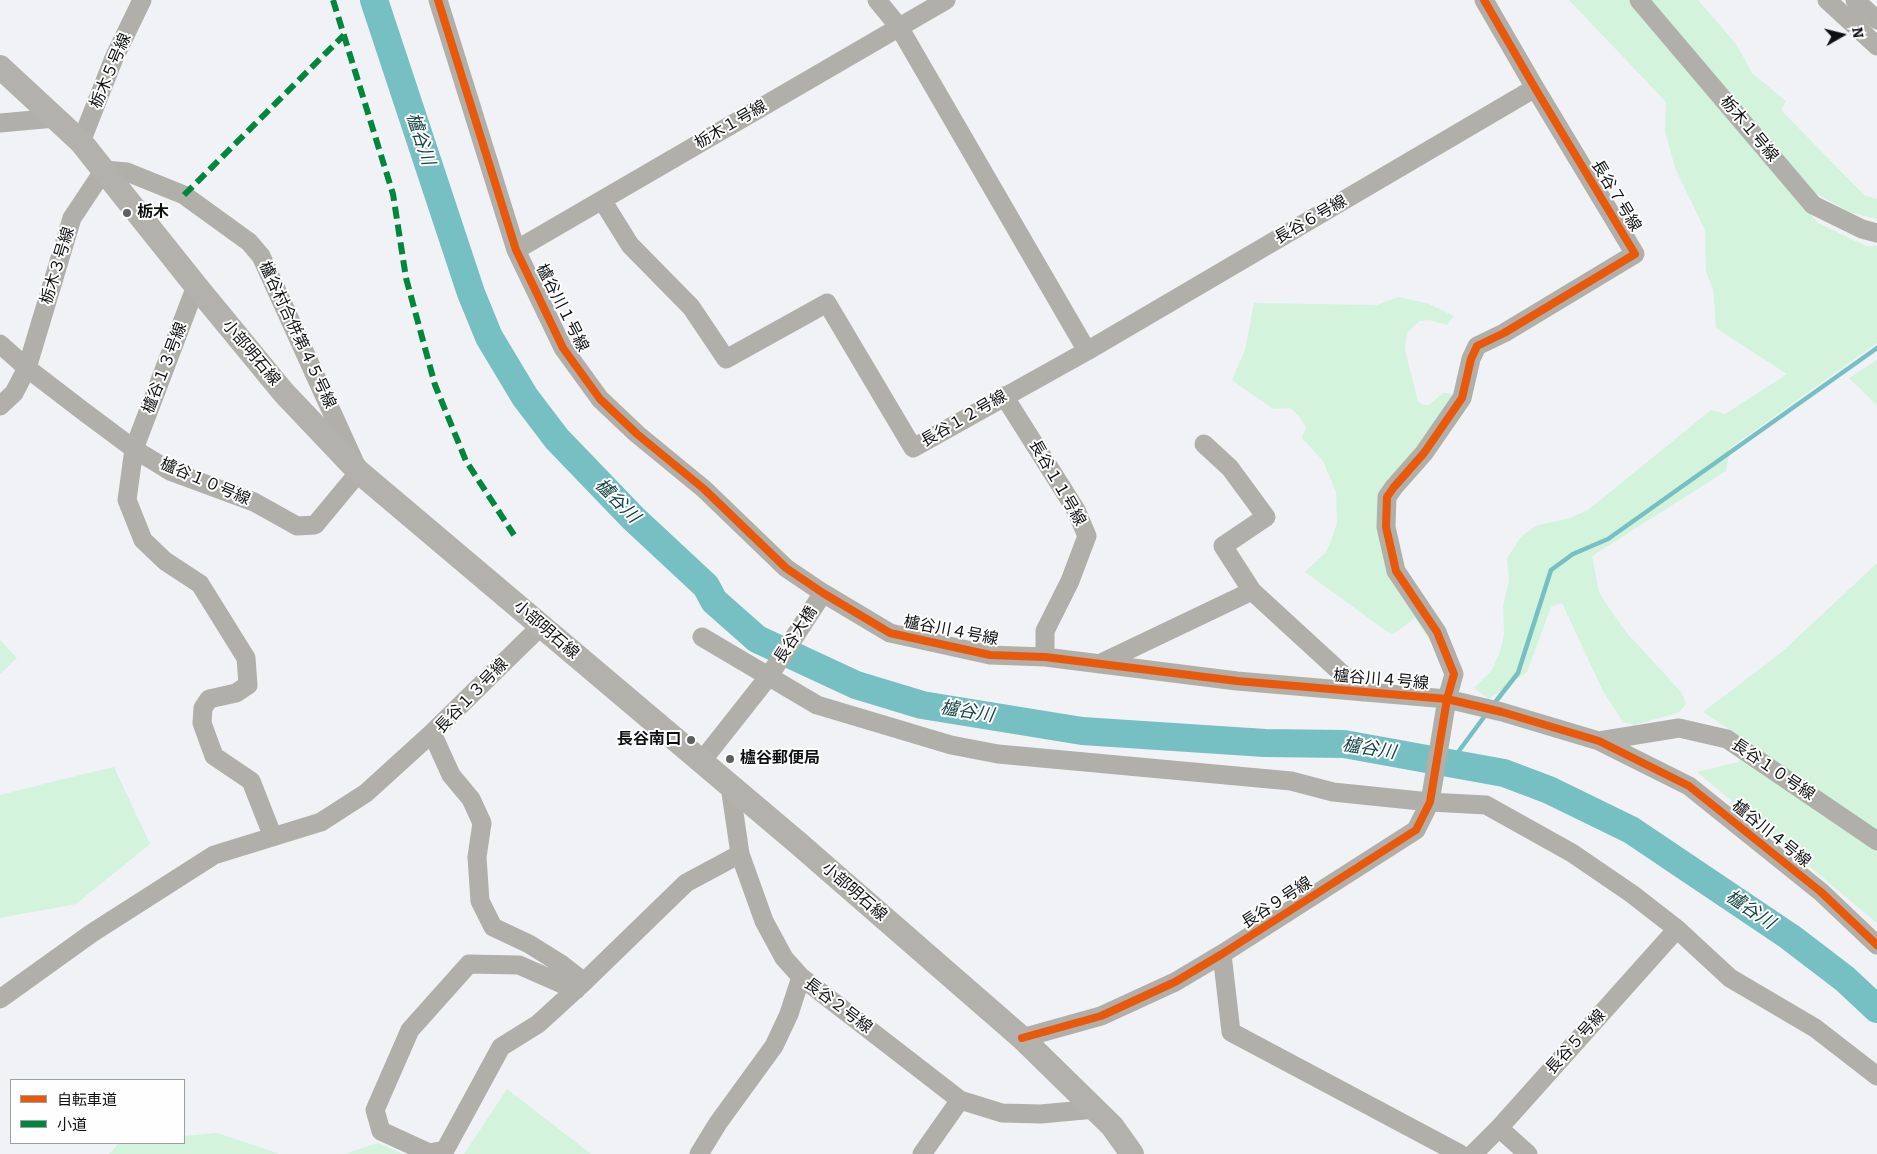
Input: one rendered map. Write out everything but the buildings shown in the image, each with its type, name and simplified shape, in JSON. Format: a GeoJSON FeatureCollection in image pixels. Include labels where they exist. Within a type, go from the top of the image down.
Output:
{"type":"FeatureCollection","features":[{"type":"Feature","properties":{"kind":"main road","name":"小部明石線"},"geometry":{"type":"LineString","coordinates":[[0,66],[81,142],[284,393],[359,472],[542,625],[1022,1038],[1112,1126],[1132,1154]]}},
{"type":"Feature","properties":{"kind":"street","name":"栃木５号線"},"geometry":{"type":"LineString","coordinates":[[81,142],[114,58],[142,0]]}},
{"type":"Feature","properties":{"kind":"street","name":"櫨谷川１号線"},"geometry":{"type":"LineString","coordinates":[[438,0],[516,250],[563,348],[600,399],[637,434],[704,489],[786,568],[823,593]]}},
{"type":"Feature","properties":{"kind":"street"},"geometry":{"type":"LineString","coordinates":[[877,0],[899,27],[1087,351]]}},
{"type":"Feature","properties":{"kind":"street","name":"栃木１号線"},"geometry":{"type":"LineString","coordinates":[[516,250],[946,0]]}},
{"type":"Feature","properties":{"kind":"street","name":"長谷７号線"},"geometry":{"type":"LineString","coordinates":[[1462,398],[1471,359],[1477,346],[1504,333],[1635,254],[1484,0]]}},
{"type":"Feature","properties":{"kind":"street","name":"栃木１号線"},"geometry":{"type":"LineString","coordinates":[[1640,0],[1813,205],[1877,233]]}},
{"type":"Feature","properties":{"kind":"street"},"geometry":{"type":"LineString","coordinates":[[1827,0],[1877,46]]}},
{"type":"Feature","properties":{"kind":"street"},"geometry":{"type":"LineString","coordinates":[[1855,0],[1877,20]]}},
{"type":"Feature","properties":{"kind":"street","name":"長谷６号線"},"geometry":{"type":"LineString","coordinates":[[1087,351],[1535,88]]}},
{"type":"Feature","properties":{"kind":"street"},"geometry":{"type":"LineString","coordinates":[[0,123],[55,118]]}},
{"type":"Feature","properties":{"kind":"street","name":"栃木３号線"},"geometry":{"type":"LineString","coordinates":[[0,406],[14,393],[26,368],[72,218],[104,170]]}},
{"type":"Feature","properties":{"kind":"street","name":"櫨谷村合併第４５号線"},"geometry":{"type":"LineString","coordinates":[[104,170],[126,172],[184,195],[249,242],[261,256],[359,472]]}},
{"type":"Feature","properties":{"kind":"street","name":"長谷１２号線"},"geometry":{"type":"LineString","coordinates":[[602,200],[630,245],[691,307],[726,359],[827,303],[913,448],[1087,351]]}},
{"type":"Feature","properties":{"kind":"street","name":"櫨谷１３号線"},"geometry":{"type":"LineString","coordinates":[[196,286],[134,449],[126,500],[143,540],[165,561],[200,584],[246,658],[248,685],[236,693],[209,699],[203,708],[202,723],[214,756],[251,780],[273,837]]}},
{"type":"Feature","properties":{"kind":"street","name":"櫨谷１０号線"},"geometry":{"type":"LineString","coordinates":[[0,344],[26,368],[134,449],[170,471],[254,502],[297,526],[316,524],[359,472]]}},
{"type":"Feature","properties":{"kind":"street","name":"長谷１１号線"},"geometry":{"type":"LineString","coordinates":[[1004,396],[1076,510],[1087,536],[1070,581],[1045,631],[1045,657]]}},
{"type":"Feature","properties":{"kind":"street","name":"長谷９号線"},"geometry":{"type":"LineString","coordinates":[[1022,1038],[1102,1016],[1174,982],[1222,954],[1416,830],[1430,802],[1447,699],[1454,674],[1436,632],[1396,571],[1386,527],[1388,497],[1394,487],[1424,453],[1462,398]]}},
{"type":"Feature","properties":{"kind":"street"},"geometry":{"type":"LineString","coordinates":[[1204,444],[1230,468],[1266,516],[1223,546],[1252,591],[1362,692]]}},
{"type":"Feature","properties":{"kind":"street"},"geometry":{"type":"LineString","coordinates":[[1099,664],[1252,591]]}},
{"type":"Feature","properties":{"kind":"street","name":"櫨谷川４号線"},"geometry":{"type":"LineString","coordinates":[[823,593],[890,634],[990,655],[1045,657],[1237,681],[1447,699],[1502,712],[1598,741],[1689,786],[1821,892],[1877,945]]}},
{"type":"Feature","properties":{"kind":"street","name":"長谷大橋"},"geometry":{"type":"LineString","coordinates":[[701,762],[768,676],[823,593]]}},
{"type":"Feature","properties":{"kind":"street","name":"長谷１３号線"},"geometry":{"type":"LineString","coordinates":[[542,625],[432,733],[452,775],[472,799],[482,823],[477,857],[480,901],[493,927],[529,944],[561,964],[580,986]]}},
{"type":"Feature","properties":{"kind":"street"},"geometry":{"type":"LineString","coordinates":[[702,637],[817,705],[950,744],[998,754],[1291,781],[1333,792],[1430,802],[1486,805],[1572,853],[1632,894],[1677,929],[1730,978],[1815,1028],[1877,1076]]}},
{"type":"Feature","properties":{"kind":"street","name":"長谷１０号線"},"geometry":{"type":"LineString","coordinates":[[1598,741],[1679,728],[1727,738],[1877,841]]}},
{"type":"Feature","properties":{"kind":"street"},"geometry":{"type":"LineString","coordinates":[[0,1000],[92,933],[214,855],[321,822],[366,793],[432,733]]}},
{"type":"Feature","properties":{"kind":"street"},"geometry":{"type":"LineString","coordinates":[[730,786],[740,854],[764,920],[784,958],[801,977]]}},
{"type":"Feature","properties":{"kind":"street"},"geometry":{"type":"LineString","coordinates":[[580,986],[519,965],[469,964],[410,1030],[375,1110],[381,1131],[429,1153],[445,1150],[500,1046],[538,1024],[580,986],[686,883],[740,854]]}},
{"type":"Feature","properties":{"kind":"street","name":"長谷５号線"},"geometry":{"type":"LineString","coordinates":[[1473,1154],[1499,1128],[1677,929]]}},
{"type":"Feature","properties":{"kind":"street"},"geometry":{"type":"LineString","coordinates":[[1222,954],[1230,1032],[1460,1154]]}},
{"type":"Feature","properties":{"kind":"street","name":"長谷２号線"},"geometry":{"type":"LineString","coordinates":[[699,1154],[718,1123],[774,1046],[790,1014],[801,977],[960,1100]]}},
{"type":"Feature","properties":{"kind":"street"},"geometry":{"type":"LineString","coordinates":[[922,1154],[960,1100],[1002,1113],[1041,1114],[1094,1109]]}},
{"type":"Feature","properties":{"kind":"street"},"geometry":{"type":"LineString","coordinates":[[1499,1128],[1528,1154]]}},
{"type":"Feature","properties":{"kind":"green space"},"geometry":{"type":"Polygon","coordinates":[[[1569,0],[1630,0],[1818,223],[1866,246],[1877,246],[1877,343],[1730,448],[1726,471],[1592,556],[1599,592],[1605,602],[1626,632],[1682,693],[1686,704],[1678,713],[1634,725],[1623,722],[1603,691],[1562,603],[1551,607],[1527,672],[1489,699],[1474,688],[1492,670],[1500,652],[1504,634],[1503,606],[1509,581],[1507,558],[1521,537],[1535,526],[1570,518],[1588,510],[1711,410],[1725,414],[1787,374],[1716,328],[1713,289],[1706,272],[1705,230],[1675,168],[1665,131],[1666,102],[1569,0]]]}},
{"type":"Feature","properties":{"kind":"green space"},"geometry":{"type":"Polygon","coordinates":[[[1647,0],[1698,0],[1736,44],[1753,74],[1786,101],[1781,110],[1864,195],[1877,199],[1877,219],[1849,212],[1808,189],[1647,0]]]}},
{"type":"Feature","properties":{"kind":"green space"},"geometry":{"type":"Polygon","coordinates":[[[1398,297],[1427,303],[1454,316],[1447,325],[1430,320],[1419,321],[1407,333],[1405,350],[1418,401],[1423,405],[1429,405],[1443,393],[1449,393],[1458,400],[1378,527],[1435,637],[1431,643],[1415,618],[1392,635],[1305,572],[1325,553],[1331,541],[1337,523],[1336,492],[1323,461],[1302,438],[1306,427],[1299,416],[1290,408],[1273,409],[1232,380],[1245,350],[1254,303],[1377,305],[1398,297]]]}},
{"type":"Feature","properties":{"kind":"green space"},"geometry":{"type":"Polygon","coordinates":[[[1877,360],[1877,405],[1849,378],[1877,360]]]}},
{"type":"Feature","properties":{"kind":"green space"},"geometry":{"type":"Polygon","coordinates":[[[1877,563],[1877,923],[1697,772],[1738,762],[1753,745],[1703,712],[1782,652],[1877,563]]]}},
{"type":"Feature","properties":{"kind":"green space"},"geometry":{"type":"Polygon","coordinates":[[[0,640],[17,658],[0,674],[0,640]]]}},
{"type":"Feature","properties":{"kind":"green space"},"geometry":{"type":"Polygon","coordinates":[[[114,767],[150,844],[76,904],[0,918],[0,795],[114,767]]]}},
{"type":"Feature","properties":{"kind":"green space"},"geometry":{"type":"Polygon","coordinates":[[[507,1089],[591,1154],[464,1154],[507,1089]]]}},
{"type":"Feature","properties":{"kind":"green space"},"geometry":{"type":"Polygon","coordinates":[[[217,1133],[280,1154],[109,1154],[118,1144],[185,1144],[185,1136],[217,1133]]]}},
{"type":"Feature","properties":{"kind":"green space"},"geometry":{"type":"Polygon","coordinates":[[[378,1143],[403,1154],[345,1154],[378,1143]]]}},
{"type":"Feature","properties":{"kind":"waterway","name":"櫨谷川"},"geometry":{"type":"LineString","coordinates":[[374,0],[471,293],[489,337],[525,397],[557,439],[633,518],[706,586],[714,601],[757,639],[856,685],[922,705],[1082,731],[1265,743],[1344,744],[1504,773],[1549,790],[1631,830],[1790,937],[1845,979],[1877,1009]]}},
{"type":"Feature","properties":{"kind":"waterway"},"geometry":{"type":"LineString","coordinates":[[1493,705],[1518,673],[1551,570],[1573,554],[1608,539],[1877,348]]}},
{"type":"Feature","properties":{"kind":"waterway"},"geometry":{"type":"LineString","coordinates":[[1450,763],[1487,713]]}},
{"type":"Feature","properties":{"kind":"marked path"},"geometry":{"type":"LineString","coordinates":[[333,0],[393,194],[406,278],[435,385],[466,461],[514,535]]}},
{"type":"Feature","properties":{"kind":"marked path"},"geometry":{"type":"LineString","coordinates":[[184,195],[344,35]]}},
{"type":"Feature","properties":{"kind":"cycle path"},"geometry":{"type":"LineString","coordinates":[[438,0],[516,250],[563,348],[600,399],[637,434],[704,489],[786,568],[823,593],[890,633],[990,655],[1045,657],[1237,681],[1447,699],[1502,712],[1599,741],[1689,786],[1821,892],[1877,945]]}},
{"type":"Feature","properties":{"kind":"cycle path"},"geometry":{"type":"LineString","coordinates":[[1022,1038],[1101,1016],[1175,982],[1416,830],[1430,802],[1447,699],[1454,674],[1437,632],[1396,571],[1386,527],[1387,497],[1424,453],[1462,398],[1471,359],[1477,346],[1504,333],[1635,254],[1484,0]]}},
{"type":"Feature","properties":{"kind":"place","name":"栃木"},"geometry":{"type":"Point","coordinates":[127,213]}},
{"type":"Feature","properties":{"kind":"place","name":"長谷南口"},"geometry":{"type":"Point","coordinates":[691,740]}},
{"type":"Feature","properties":{"kind":"place","name":"櫨谷郵便局"},"geometry":{"type":"Point","coordinates":[730,759]}}]}
